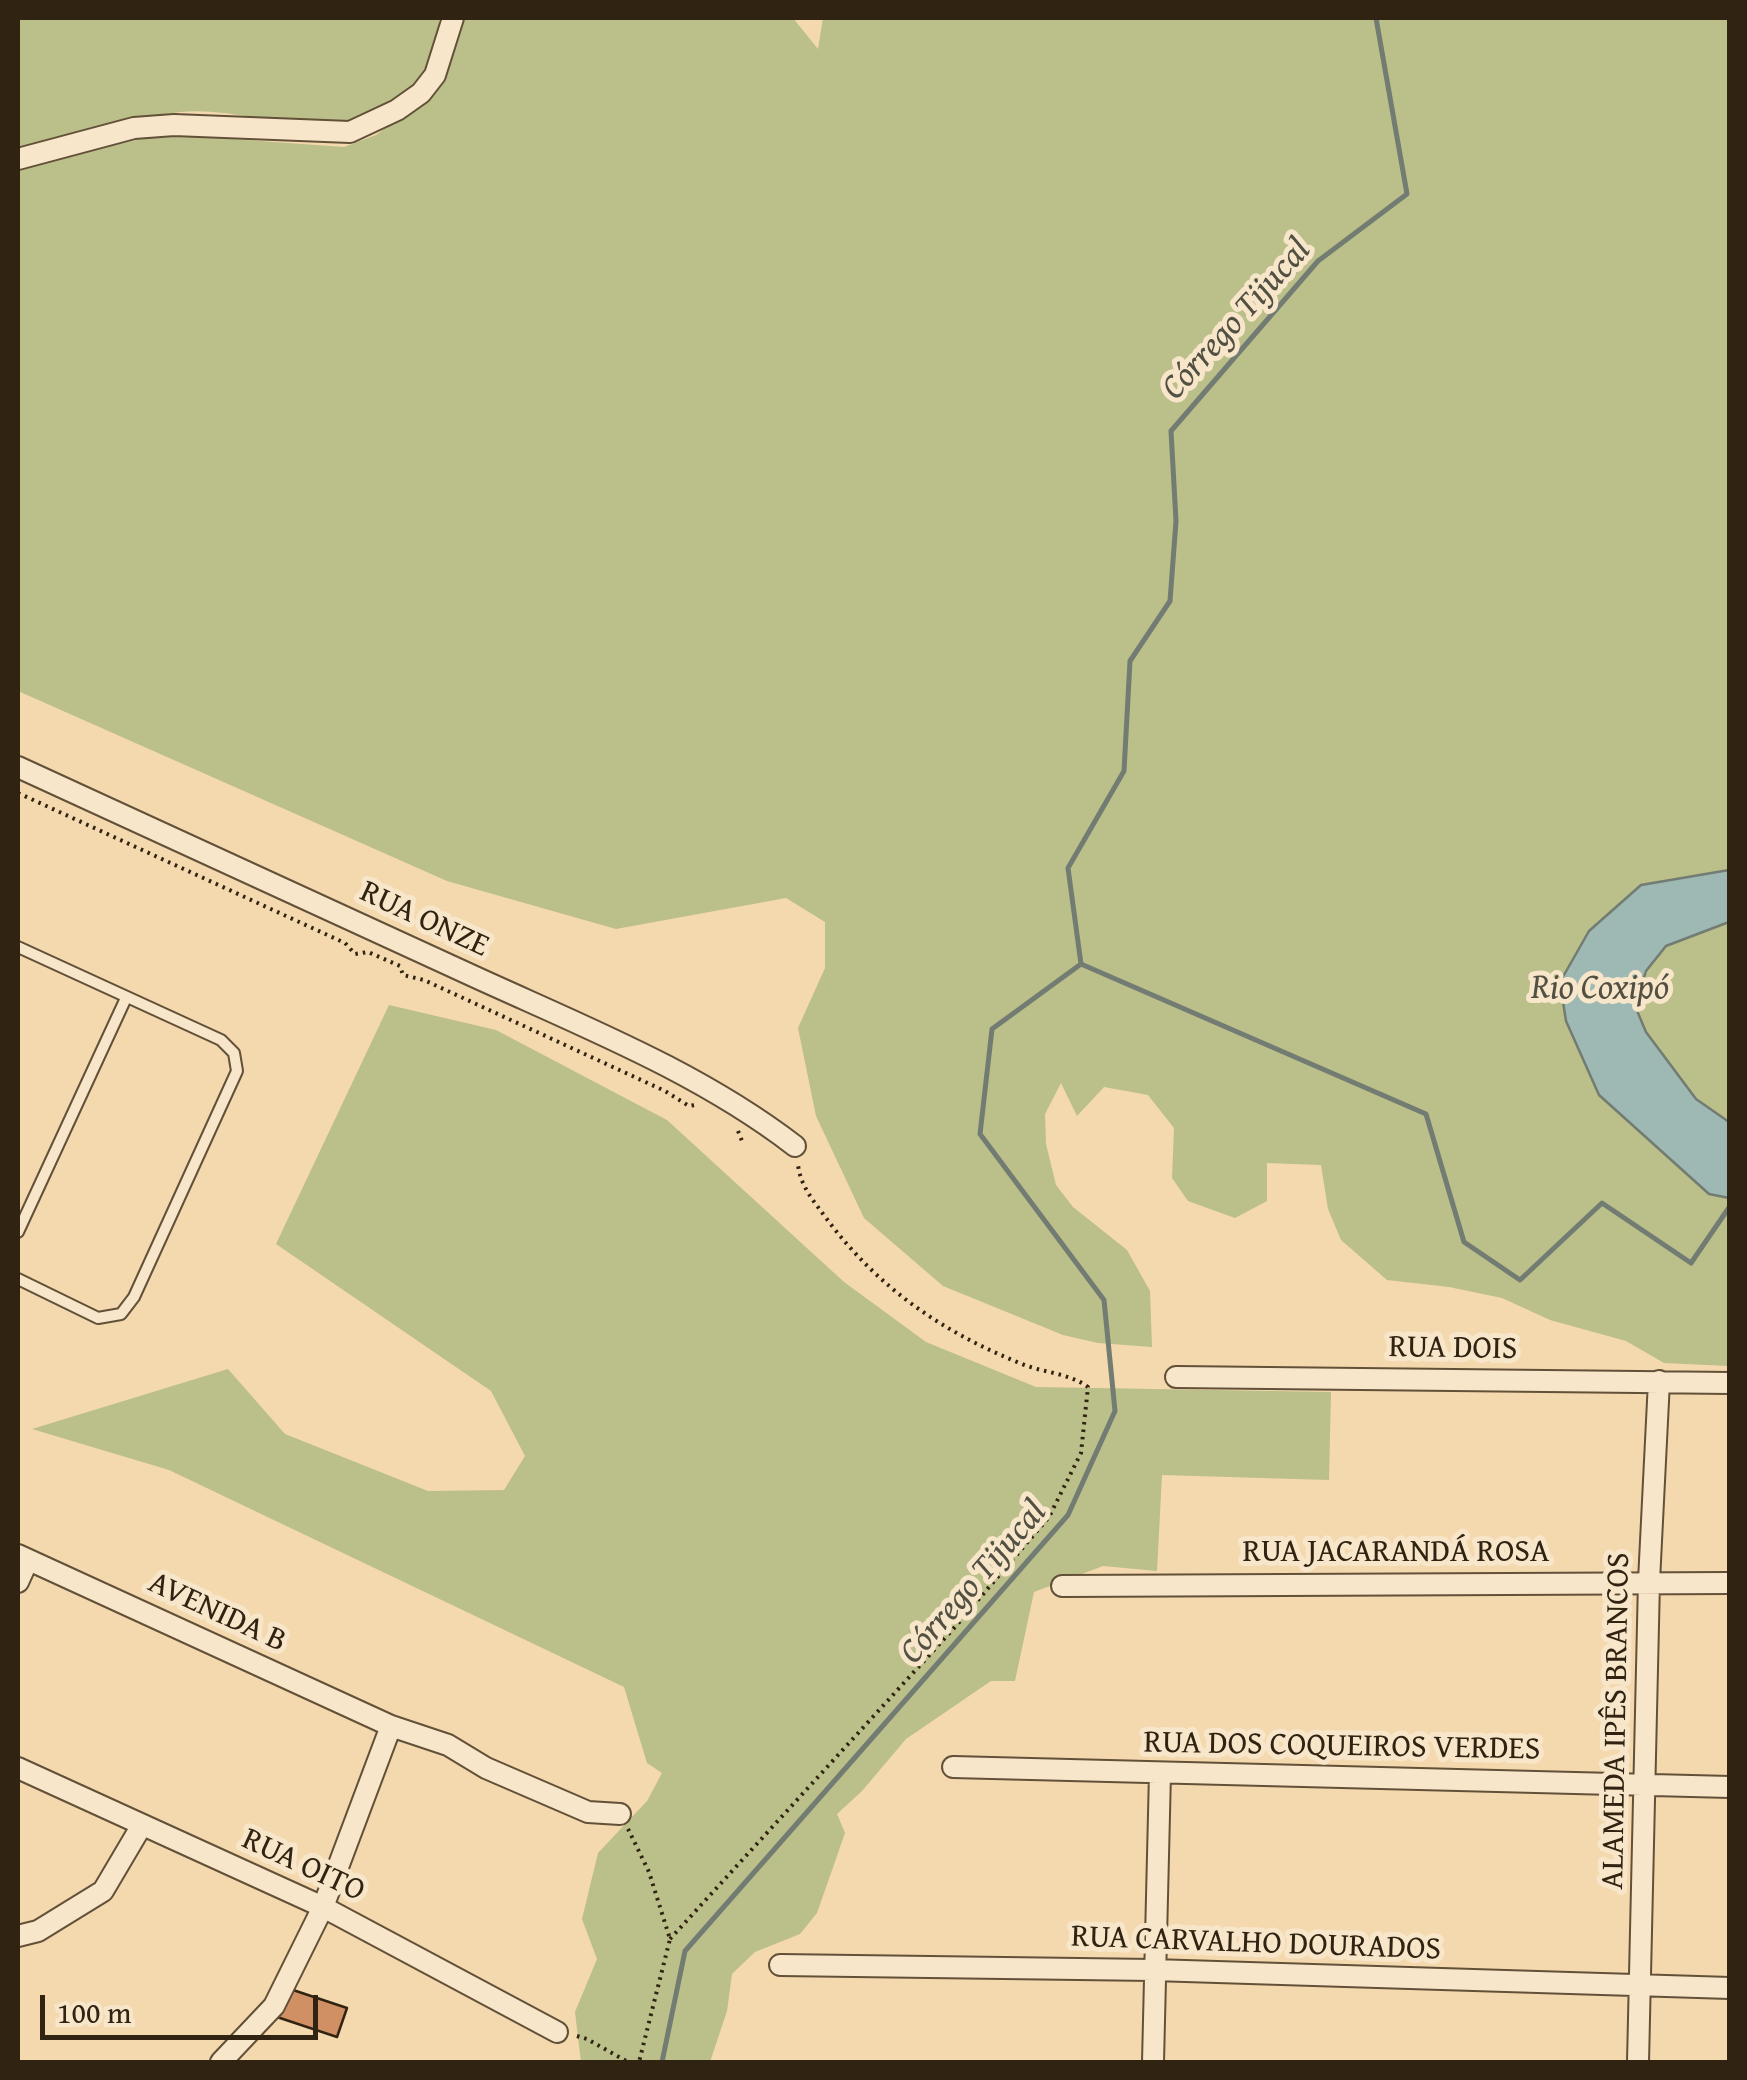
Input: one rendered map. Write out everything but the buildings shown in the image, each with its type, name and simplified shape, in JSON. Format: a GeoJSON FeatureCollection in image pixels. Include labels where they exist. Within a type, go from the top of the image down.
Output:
{"type":"FeatureCollection","features":[{"type":"Feature","properties":{"kind":"street"},"geometry":{"type":"LineString","coordinates":[[18,160],[134,128],[174,124],[350,132],[397,110],[422,93],[435,75],[454,18]]}},
{"type":"Feature","properties":{"kind":"street","name":"RUA ONZE"},"geometry":{"type":"LineString","coordinates":[[18,767],[598,1033],[724,1097],[795,1146]]}},
{"type":"Feature","properties":{"kind":"street","name":"RUA DOIS"},"geometry":{"type":"LineString","coordinates":[[1176,1377],[1730,1383]]}},
{"type":"Feature","properties":{"kind":"street","name":"ALAMEDA IPÊS BRANCOS"},"geometry":{"type":"LineString","coordinates":[[1638,2062],[1649,1581],[1659,1381]]}},
{"type":"Feature","properties":{"kind":"street"},"geometry":{"type":"LineString","coordinates":[[18,1582],[23,1557]]}},
{"type":"Feature","properties":{"kind":"street","name":"AVENIDA B"},"geometry":{"type":"LineString","coordinates":[[23,1557],[588,1812],[620,1814]]}},
{"type":"Feature","properties":{"kind":"street","name":"RUA JACARANDÁ ROSA"},"geometry":{"type":"LineString","coordinates":[[1062,1586],[1730,1583]]}},
{"type":"Feature","properties":{"kind":"street"},"geometry":{"type":"LineString","coordinates":[[220,2062],[274,2006],[323,1906],[391,1726]]}},
{"type":"Feature","properties":{"kind":"street","name":"RUA DOS COQUEIROS VERDES"},"geometry":{"type":"LineString","coordinates":[[953,1767],[1730,1787]]}},
{"type":"Feature","properties":{"kind":"street","name":"RUA OITO"},"geometry":{"type":"LineString","coordinates":[[18,1768],[323,1906],[558,2032]]}},
{"type":"Feature","properties":{"kind":"street"},"geometry":{"type":"LineString","coordinates":[[1153,2062],[1160,1773]]}},
{"type":"Feature","properties":{"kind":"street"},"geometry":{"type":"LineString","coordinates":[[18,1936],[38,1931],[103,1891],[142,1824]]}},
{"type":"Feature","properties":{"kind":"street","name":"RUA CARVALHO DOURADOS"},"geometry":{"type":"LineString","coordinates":[[780,1965],[1154,1970],[1730,1988]]}},
{"type":"Feature","properties":{"kind":"lane"},"geometry":{"type":"LineString","coordinates":[[18,947],[222,1040],[237,1062],[237,1072],[134,1298],[121,1314],[98,1318],[18,1280]]}},
{"type":"Feature","properties":{"kind":"lane"},"geometry":{"type":"LineString","coordinates":[[18,1232],[126,998]]}},
{"type":"Feature","properties":{"kind":"path"},"geometry":{"type":"LineString","coordinates":[[18,793],[345,943],[355,954],[368,952],[400,966],[403,975],[424,980],[665,1090],[689,1106],[705,1110]]}},
{"type":"Feature","properties":{"kind":"path"},"geometry":{"type":"LineString","coordinates":[[726,1124],[739,1132],[742,1141]]}},
{"type":"Feature","properties":{"kind":"path"},"geometry":{"type":"LineString","coordinates":[[639,2062],[670,1939],[1050,1518],[1081,1453],[1088,1387],[1025,1366],[971,1341],[880,1282],[801,1184],[795,1146]]}},
{"type":"Feature","properties":{"kind":"path"},"geometry":{"type":"LineString","coordinates":[[620,1814],[649,1872],[670,1939]]}},
{"type":"Feature","properties":{"kind":"path"},"geometry":{"type":"LineString","coordinates":[[558,2032],[587,2038],[628,2062]]}},
{"type":"Feature","properties":{"kind":"green space"},"geometry":{"type":"Polygon","coordinates":[[[18,18],[439,18],[437,44],[424,75],[407,92],[355,121],[291,123],[223,113],[180,112],[118,123],[18,152],[18,18]]]}},
{"type":"Feature","properties":{"kind":"green space"},"geometry":{"type":"Polygon","coordinates":[[[460,18],[793,18],[818,49],[823,18],[1729,18],[1729,1366],[1664,1363],[1626,1341],[1550,1320],[1502,1298],[1387,1280],[1341,1240],[1328,1209],[1321,1165],[1267,1163],[1267,1201],[1235,1218],[1188,1201],[1172,1178],[1174,1128],[1148,1095],[1104,1087],[1077,1116],[1061,1083],[1045,1114],[1046,1144],[1056,1185],[1073,1207],[1127,1250],[1150,1291],[1152,1347],[1098,1343],[1063,1335],[943,1286],[864,1218],[816,1116],[798,1028],[825,968],[825,922],[786,898],[616,929],[447,881],[18,691],[18,167],[141,139],[176,135],[344,147],[376,135],[415,107],[460,18]]]}},
{"type":"Feature","properties":{"kind":"green space"},"geometry":{"type":"Polygon","coordinates":[[[389,1005],[496,1030],[667,1120],[844,1282],[926,1342],[1036,1387],[1331,1392],[1329,1480],[1162,1475],[1157,1571],[1103,1566],[1034,1592],[1015,1681],[991,1681],[906,1739],[837,1814],[845,1833],[817,1913],[800,1934],[755,1952],[732,1974],[727,2011],[710,2062],[581,2062],[575,2012],[597,1959],[582,1919],[598,1853],[647,1801],[662,1773],[647,1763],[624,1687],[169,1470],[32,1429],[228,1369],[285,1434],[428,1491],[504,1490],[525,1456],[491,1391],[276,1244],[389,1005]]]}},
{"type":"Feature","properties":{"kind":"water","name":"Rio Coxipó"},"geometry":{"type":"Polygon","coordinates":[[[1729,870],[1729,922],[1666,946],[1646,971],[1635,1006],[1646,1032],[1696,1099],[1729,1122],[1729,1198],[1709,1194],[1599,1095],[1566,1021],[1560,982],[1589,931],[1641,885],[1729,870]]]}},
{"type":"Feature","properties":{"kind":"waterway","name":"Córrego Tijucal"},"geometry":{"type":"LineString","coordinates":[[662,2062],[685,1951],[1068,1515],[1115,1411],[1104,1300],[980,1134],[992,1029],[1081,964],[1068,868],[1124,771],[1130,661],[1170,601],[1176,521],[1171,431],[1318,261],[1407,194],[1376,18]]}},
{"type":"Feature","properties":{"kind":"waterway","name":"Córrego Tijucal"},"geometry":{"type":"LineString","coordinates":[[1081,964],[1426,1114],[1464,1242],[1520,1280],[1602,1203],[1691,1263],[1730,1206]]}}]}
